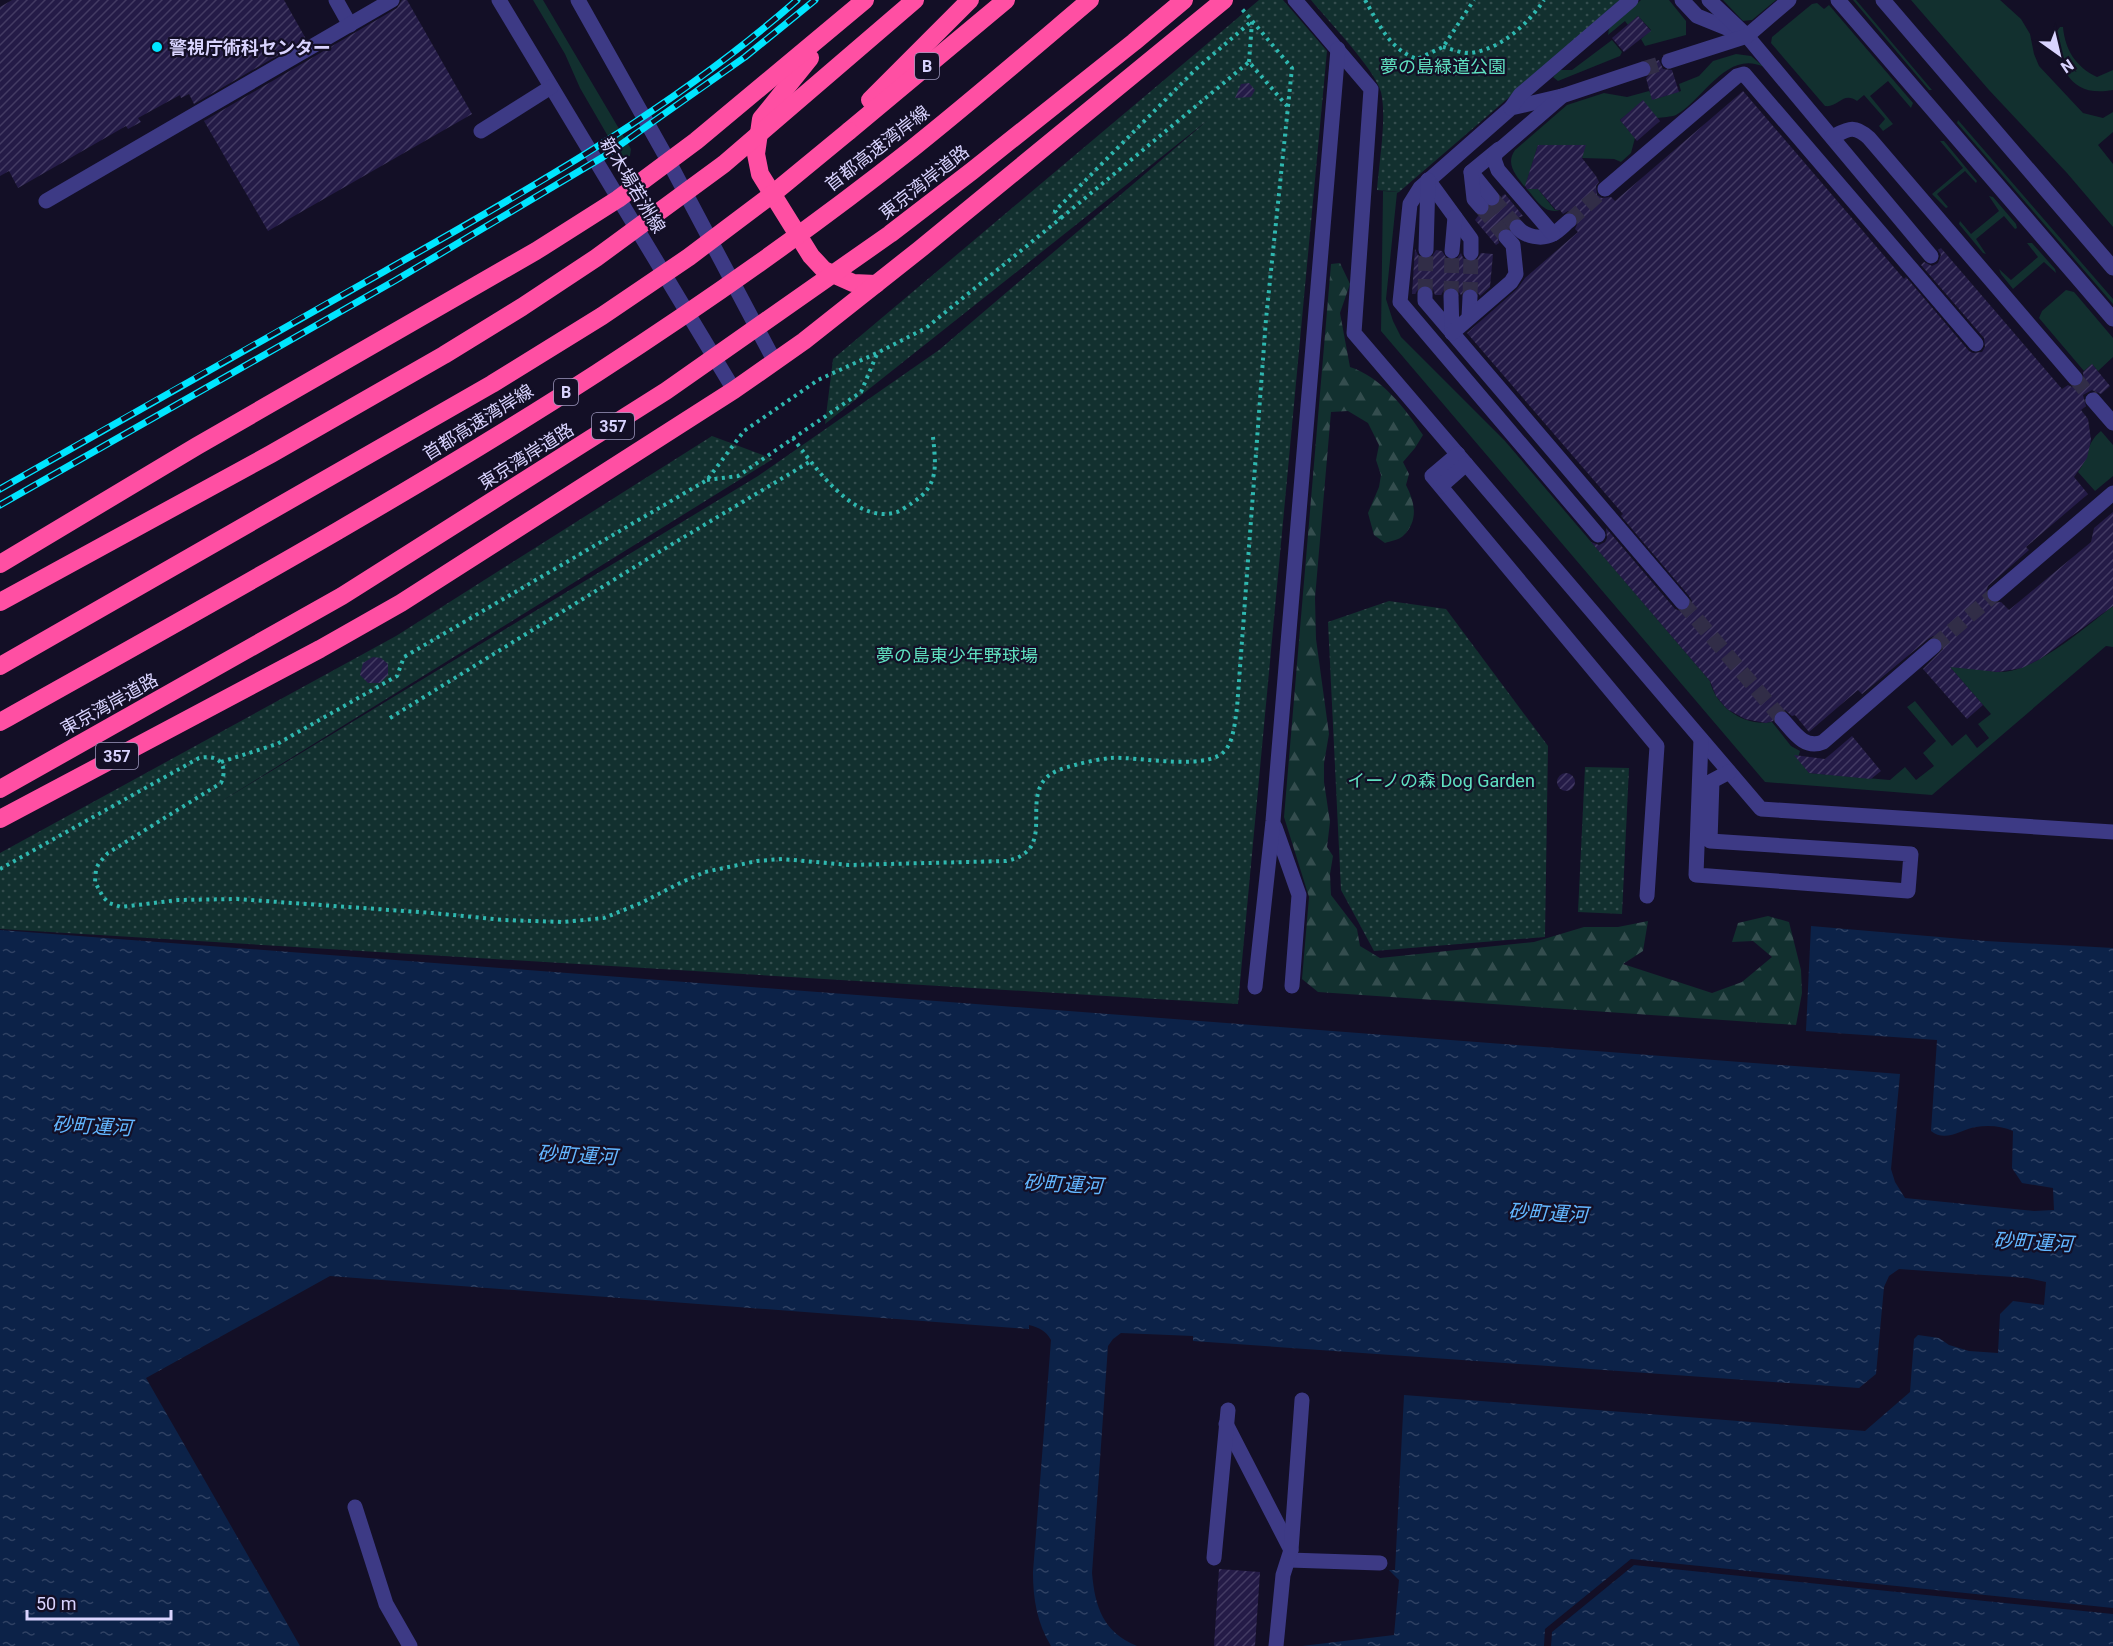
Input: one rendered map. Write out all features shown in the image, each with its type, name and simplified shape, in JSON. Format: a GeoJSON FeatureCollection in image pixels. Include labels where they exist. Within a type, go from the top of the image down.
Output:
{"type":"FeatureCollection","features":[{"type":"Feature","properties":{"kind":"highway"},"geometry":{"type":"LineString","coordinates":[[0,564],[197,446],[536,250],[618,199],[669,162],[865,0]]}},
{"type":"Feature","properties":{"kind":"highway"},"geometry":{"type":"LineString","coordinates":[[0,602],[271,454],[444,355],[522,307],[596,258],[724,164],[915,0]]}},
{"type":"Feature","properties":{"kind":"highway"},"geometry":{"type":"LineString","coordinates":[[849,131],[872,99],[970,0]]}},
{"type":"Feature","properties":{"kind":"highway","name":"首都高速湾岸線"},"geometry":{"type":"LineString","coordinates":[[0,666],[492,384],[602,316],[689,257],[770,196],[1006,0]]}},
{"type":"Feature","properties":{"kind":"highway","name":"首都高速湾岸線"},"geometry":{"type":"LineString","coordinates":[[0,722],[299,554],[487,442],[609,365],[711,296],[858,190],[931,133],[1089,0]]}},
{"type":"Feature","properties":{"kind":"highway","name":"東京湾岸道路"},"geometry":{"type":"LineString","coordinates":[[0,789],[342,596],[666,392],[899,227],[1184,0]]}},
{"type":"Feature","properties":{"kind":"highway","name":"357"},"geometry":{"type":"LineString","coordinates":[[0,819],[401,603],[734,390],[775,362],[876,284],[1224,0]]}},
{"type":"Feature","properties":{"kind":"highway"},"geometry":{"type":"LineString","coordinates":[[834,27],[761,119],[756,154],[760,174],[811,256],[824,270],[854,283],[876,284]]}},
{"type":"Feature","properties":{"kind":"street"},"geometry":{"type":"LineString","coordinates":[[336,0],[350,25]]}},
{"type":"Feature","properties":{"kind":"street"},"geometry":{"type":"LineString","coordinates":[[46,201],[392,0]]}},
{"type":"Feature","properties":{"kind":"street","name":"新木場若洲線"},"geometry":{"type":"LineString","coordinates":[[499,0],[734,390]]}},
{"type":"Feature","properties":{"kind":"street"},"geometry":{"type":"LineString","coordinates":[[578,0],[669,162],[775,362]]}},
{"type":"Feature","properties":{"kind":"street"},"geometry":{"type":"LineString","coordinates":[[1295,0],[1371,89],[1354,333],[1761,809],[2113,832]]}},
{"type":"Feature","properties":{"kind":"street"},"geometry":{"type":"LineString","coordinates":[[1598,535],[1400,302],[1412,197],[1428,180],[1511,108],[1520,94],[1631,0]]}},
{"type":"Feature","properties":{"kind":"street"},"geometry":{"type":"LineString","coordinates":[[1682,0],[1696,16],[1747,36]]}},
{"type":"Feature","properties":{"kind":"street"},"geometry":{"type":"LineString","coordinates":[[1709,0],[1747,36],[1932,256]]}},
{"type":"Feature","properties":{"kind":"street"},"geometry":{"type":"LineString","coordinates":[[1669,61],[1747,36],[1789,0]]}},
{"type":"Feature","properties":{"kind":"street"},"geometry":{"type":"LineString","coordinates":[[1838,0],[2113,319]]}},
{"type":"Feature","properties":{"kind":"street"},"geometry":{"type":"LineString","coordinates":[[1883,0],[2113,268]]}},
{"type":"Feature","properties":{"kind":"street"},"geometry":{"type":"LineString","coordinates":[[1255,987],[1274,821],[1338,49]]}},
{"type":"Feature","properties":{"kind":"street"},"geometry":{"type":"LineString","coordinates":[[1511,108],[1562,96],[1643,69]]}},
{"type":"Feature","properties":{"kind":"street"},"geometry":{"type":"LineString","coordinates":[[1605,189],[1737,76],[1744,74],[1976,344]]}},
{"type":"Feature","properties":{"kind":"street"},"geometry":{"type":"LineString","coordinates":[[481,130],[551,87]]}},
{"type":"Feature","properties":{"kind":"street"},"geometry":{"type":"LineString","coordinates":[[1487,202],[1474,199],[1471,172],[1562,96]]}},
{"type":"Feature","properties":{"kind":"street"},"geometry":{"type":"LineString","coordinates":[[1832,137],[1850,128],[1861,130],[2075,378]]}},
{"type":"Feature","properties":{"kind":"street"},"geometry":{"type":"LineString","coordinates":[[1500,148],[1494,159],[1498,170],[1553,234]]}},
{"type":"Feature","properties":{"kind":"street"},"geometry":{"type":"LineString","coordinates":[[1428,180],[1472,239],[1471,253]]}},
{"type":"Feature","properties":{"kind":"street"},"geometry":{"type":"LineString","coordinates":[[1426,250],[1428,180]]}},
{"type":"Feature","properties":{"kind":"street"},"geometry":{"type":"LineString","coordinates":[[1452,251],[1455,217]]}},
{"type":"Feature","properties":{"kind":"street"},"geometry":{"type":"LineString","coordinates":[[1452,333],[1511,282],[1516,274],[1511,232],[1543,237],[1553,234],[1569,221]]}},
{"type":"Feature","properties":{"kind":"street"},"geometry":{"type":"LineString","coordinates":[[1425,294],[1425,301],[1682,602]]}},
{"type":"Feature","properties":{"kind":"street"},"geometry":{"type":"LineString","coordinates":[[1451,296],[1452,333]]}},
{"type":"Feature","properties":{"kind":"street"},"geometry":{"type":"LineString","coordinates":[[1469,318],[1470,297]]}},
{"type":"Feature","properties":{"kind":"street"},"geometry":{"type":"LineString","coordinates":[[2093,400],[2113,423]]}},
{"type":"Feature","properties":{"kind":"street"},"geometry":{"type":"LineString","coordinates":[[1462,459],[1440,486],[1657,746],[1647,897]]}},
{"type":"Feature","properties":{"kind":"street"},"geometry":{"type":"LineString","coordinates":[[1995,594],[2113,493]]}},
{"type":"Feature","properties":{"kind":"street"},"geometry":{"type":"LineString","coordinates":[[1782,719],[1802,741],[1811,744],[1823,742],[1934,646]]}},
{"type":"Feature","properties":{"kind":"street"},"geometry":{"type":"LineString","coordinates":[[1701,739],[1696,875],[1908,891],[1911,854],[1710,841],[1712,781],[1729,772]]}},
{"type":"Feature","properties":{"kind":"street"},"geometry":{"type":"LineString","coordinates":[[1274,821],[1299,895],[1292,986]]}},
{"type":"Feature","properties":{"kind":"street"},"geometry":{"type":"LineString","coordinates":[[1276,1646],[1283,1575],[1290,1555],[1302,1400]]}},
{"type":"Feature","properties":{"kind":"street"},"geometry":{"type":"LineString","coordinates":[[1214,1558],[1227,1417],[1290,1555]]}},
{"type":"Feature","properties":{"kind":"street"},"geometry":{"type":"LineString","coordinates":[[355,1507],[386,1604],[410,1646]]}},
{"type":"Feature","properties":{"kind":"street"},"geometry":{"type":"LineString","coordinates":[[1290,1555],[1380,1563]]}},
{"type":"Feature","properties":{"kind":"path"},"geometry":{"type":"LineString","coordinates":[[1365,0],[1391,44],[1405,55],[1417,59],[1443,47],[1474,0]]}},
{"type":"Feature","properties":{"kind":"path"},"geometry":{"type":"LineString","coordinates":[[1443,47],[1469,54],[1486,49],[1527,22],[1544,0]]}},
{"type":"Feature","properties":{"kind":"path"},"geometry":{"type":"LineString","coordinates":[[0,869],[200,758],[214,757],[221,762],[224,775],[221,783],[103,858],[99,863],[94,876],[98,888],[109,903],[121,907],[178,900],[237,899],[504,920],[584,921],[604,918],[623,911],[705,872],[757,861],[793,860],[849,865],[1006,861],[1018,858],[1031,844],[1037,831],[1038,795],[1045,779],[1056,770],[1111,758],[1198,762],[1218,758],[1227,749],[1234,729],[1237,708],[1266,319],[1292,68],[1242,9]]}},
{"type":"Feature","properties":{"kind":"path"},"geometry":{"type":"LineString","coordinates":[[1252,21],[1249,62],[1288,106]]}},
{"type":"Feature","properties":{"kind":"path"},"geometry":{"type":"LineString","coordinates":[[1061,218],[1055,211],[1196,69],[1252,21]]}},
{"type":"Feature","properties":{"kind":"path"},"geometry":{"type":"LineString","coordinates":[[221,762],[277,744],[398,676],[404,657],[706,480],[744,431],[818,380],[926,328],[1249,62]]}},
{"type":"Feature","properties":{"kind":"path"},"geometry":{"type":"LineString","coordinates":[[706,480],[738,476],[861,392],[877,353]]}},
{"type":"Feature","properties":{"kind":"path"},"geometry":{"type":"LineString","coordinates":[[794,438],[838,493],[861,508],[880,514],[897,512],[926,494],[933,477],[936,458],[933,437]]}},
{"type":"Feature","properties":{"kind":"path"},"geometry":{"type":"LineString","coordinates":[[390,718],[811,461]]}},
{"type":"Feature","properties":{"kind":"green space"},"geometry":{"type":"Polygon","coordinates":[[[533,0],[543,0],[631,149],[630,156],[620,157],[580,88],[565,54],[533,0]]]}},
{"type":"Feature","properties":{"kind":"green space","name":"夢の島東少年野球場"},"geometry":{"type":"Polygon","coordinates":[[[1259,0],[1283,0],[1327,51],[1238,1004],[0,929],[0,853],[396,636],[712,436],[773,459],[212,807],[758,476],[939,350],[1208,120],[825,424],[833,359],[1259,0]]]}},
{"type":"Feature","properties":{"kind":"green space","name":"夢の島緑道公園"},"geometry":{"type":"Polygon","coordinates":[[[1311,0],[1622,0],[1399,192],[1377,190],[1383,103],[1377,82],[1361,58],[1311,0]]]}},
{"type":"Feature","properties":{"kind":"green space"},"geometry":{"type":"Polygon","coordinates":[[[1641,0],[1669,0],[1686,21],[1686,35],[1645,46],[1641,39],[1651,30],[1638,16],[1628,25],[1625,21],[1608,35],[1609,28],[1641,0]]]}},
{"type":"Feature","properties":{"kind":"green space"},"geometry":{"type":"Polygon","coordinates":[[[1723,0],[1776,0],[1752,20],[1743,21],[1723,0]]]}},
{"type":"Feature","properties":{"kind":"green space"},"geometry":{"type":"Polygon","coordinates":[[[1853,0],[1856,0],[1932,90],[1929,90],[1853,0]]]}},
{"type":"Feature","properties":{"kind":"green space"},"geometry":{"type":"Polygon","coordinates":[[[1911,0],[2000,0],[2021,19],[2030,34],[2039,66],[2083,113],[2103,118],[2113,112],[2113,132],[2098,145],[2113,164],[2113,227],[2067,173],[1989,90],[1911,0]]]}},
{"type":"Feature","properties":{"kind":"green space"},"geometry":{"type":"Polygon","coordinates":[[[1817,3],[1824,9],[1829,5],[1913,103],[1911,108],[1888,81],[1870,96],[1893,124],[1883,131],[1879,126],[1885,119],[1864,95],[1857,101],[1848,98],[1834,105],[1825,106],[1771,43],[1772,37],[1812,4],[1817,3]]]}},
{"type":"Feature","properties":{"kind":"green space"},"geometry":{"type":"Polygon","coordinates":[[[2060,27],[2063,27],[2069,50],[2083,68],[2097,77],[2113,70],[2113,90],[2087,90],[2070,78],[2060,59],[2054,35],[2060,27]]]}},
{"type":"Feature","properties":{"kind":"green space"},"geometry":{"type":"Polygon","coordinates":[[[1612,40],[1622,52],[1620,56],[1558,81],[1553,77],[1560,70],[1572,70],[1612,40]]]}},
{"type":"Feature","properties":{"kind":"green space"},"geometry":{"type":"Polygon","coordinates":[[[1736,54],[1751,56],[1764,67],[1751,63],[1727,70],[1676,115],[1657,118],[1643,101],[1620,120],[1635,138],[1631,153],[1621,162],[1614,159],[1582,158],[1585,145],[1538,145],[1525,187],[1515,174],[1511,160],[1515,150],[1567,105],[1604,93],[1627,97],[1649,91],[1655,99],[1681,91],[1679,84],[1699,76],[1713,61],[1736,54]]]}},
{"type":"Feature","properties":{"kind":"green space"},"geometry":{"type":"Polygon","coordinates":[[[1958,120],[2113,299],[2113,304],[1957,123],[1958,120]]]}},
{"type":"Feature","properties":{"kind":"green space"},"geometry":{"type":"Polygon","coordinates":[[[1940,141],[1944,141],[1977,181],[1976,183],[1965,171],[1937,194],[1948,207],[1946,208],[1932,194],[1963,168],[1940,141]]]}},
{"type":"Feature","properties":{"kind":"green space"},"geometry":{"type":"Polygon","coordinates":[[[1527,189],[1538,189],[1555,210],[1560,210],[1554,211],[1545,208],[1527,189]]]}},
{"type":"Feature","properties":{"kind":"green space"},"geometry":{"type":"Polygon","coordinates":[[[1383,191],[1399,192],[1397,193],[1386,299],[1401,337],[1505,441],[1710,681],[1713,691],[1725,707],[1752,722],[1772,722],[1791,746],[1800,751],[1798,758],[1809,773],[1890,780],[1905,767],[1916,780],[1934,766],[1923,753],[1936,741],[1907,707],[1915,701],[1952,746],[1966,734],[1977,748],[1989,738],[1978,724],[1991,714],[1943,659],[1977,669],[2012,671],[2058,648],[2113,606],[2113,647],[2106,646],[1932,795],[1765,782],[1381,331],[1383,191]]]}},
{"type":"Feature","properties":{"kind":"green space"},"geometry":{"type":"Polygon","coordinates":[[[1989,196],[1993,197],[2017,228],[2015,229],[2004,216],[1976,239],[1986,254],[1959,224],[1960,221],[1971,234],[1999,211],[1989,196]]]}},
{"type":"Feature","properties":{"kind":"green space"},"geometry":{"type":"Polygon","coordinates":[[[2027,243],[2032,243],[2056,273],[2044,262],[2013,289],[1999,269],[2011,280],[2038,257],[2027,243]]]}},
{"type":"Feature","properties":{"kind":"green space"},"geometry":{"type":"Polygon","coordinates":[[[1340,263],[1350,284],[1340,313],[1350,367],[1382,386],[1400,404],[1423,435],[1403,462],[1409,474],[1406,485],[1412,498],[1414,511],[1411,524],[1401,537],[1385,543],[1374,535],[1368,513],[1379,487],[1381,475],[1376,460],[1379,445],[1368,423],[1348,411],[1331,412],[1315,598],[1316,639],[1329,734],[1324,763],[1324,782],[1330,822],[1327,847],[1333,856],[1330,874],[1331,895],[1357,929],[1360,946],[1380,958],[1534,942],[1584,927],[1618,927],[1648,921],[1643,951],[1623,964],[1712,993],[1742,982],[1772,957],[1753,941],[1732,942],[1738,923],[1768,916],[1789,922],[1801,970],[1802,993],[1796,1025],[1318,992],[1302,979],[1309,897],[1284,817],[1331,264],[1340,263]]]}},
{"type":"Feature","properties":{"kind":"green space"},"geometry":{"type":"Polygon","coordinates":[[[2066,290],[2074,292],[2113,338],[2113,357],[2098,371],[2092,364],[2084,371],[2039,318],[2042,311],[2066,290]]]}},
{"type":"Feature","properties":{"kind":"green space"},"geometry":{"type":"Polygon","coordinates":[[[2101,431],[2113,445],[2113,476],[2095,491],[2078,472],[2092,441],[2101,431]]]}},
{"type":"Feature","properties":{"kind":"green space","name":"イーノの森 Dog Garden"},"geometry":{"type":"Polygon","coordinates":[[[1389,601],[1446,609],[1548,746],[1545,937],[1374,951],[1341,890],[1328,622],[1389,601]]]}},
{"type":"Feature","properties":{"kind":"green space"},"geometry":{"type":"Polygon","coordinates":[[[1585,767],[1629,768],[1622,914],[1578,912],[1585,767]]]}},
{"type":"Feature","properties":{"kind":"water","name":"砂町運河"},"geometry":{"type":"Polygon","coordinates":[[[1811,926],[1986,941],[2113,948],[2113,1646],[1302,1646],[1394,1635],[1399,1580],[1389,1570],[1395,1570],[1404,1395],[1865,1431],[1910,1392],[1914,1339],[1918,1335],[1939,1338],[1949,1345],[1969,1351],[1998,1353],[2000,1314],[2013,1301],[2044,1305],[2046,1282],[2027,1278],[1899,1269],[1889,1276],[1884,1287],[1876,1374],[1859,1388],[1193,1341],[1193,1336],[1121,1333],[1108,1346],[1092,1573],[1096,1597],[1103,1617],[1116,1633],[1137,1646],[1051,1646],[1039,1620],[1033,1572],[1051,1340],[1039,1328],[1029,1325],[1029,1329],[330,1276],[146,1378],[300,1646],[0,1646],[0,930],[1900,1074],[1891,1169],[1895,1182],[1905,1198],[2034,1211],[2054,1210],[2053,1188],[2022,1183],[2012,1168],[2013,1131],[1981,1126],[1942,1136],[1931,1131],[1937,1040],[1806,1031],[1811,926]]]}},
{"type":"Feature","properties":{"kind":"pier"},"geometry":{"type":"Polygon","coordinates":[[[1631,1559],[2113,1608],[2113,1614],[1634,1565],[1552,1632],[1551,1646],[1544,1646],[1545,1629],[1631,1559]]]}},
{"type":"Feature","properties":{"kind":"building"},"geometry":{"type":"Polygon","coordinates":[[[12,0],[284,0],[306,39],[194,104],[189,94],[181,98],[180,95],[138,118],[141,122],[128,129],[126,126],[18,188],[9,171],[0,176],[0,7],[12,0]]]}},
{"type":"Feature","properties":{"kind":"building"},"geometry":{"type":"Polygon","coordinates":[[[402,0],[407,0],[472,114],[268,231],[204,121],[397,8],[402,0]]]}},
{"type":"Feature","properties":{"kind":"building"},"geometry":{"type":"Polygon","coordinates":[[[1638,16],[1651,31],[1624,52],[1612,38],[1638,16]]]}},
{"type":"Feature","properties":{"kind":"building"},"geometry":{"type":"Polygon","coordinates":[[[1659,60],[1663,69],[1672,70],[1679,92],[1652,100],[1646,78],[1652,72],[1650,63],[1659,60]]]}},
{"type":"Feature","properties":{"kind":"building"},"geometry":{"type":"Polygon","coordinates":[[[1249,83],[1255,90],[1251,97],[1235,98],[1241,84],[1249,83]]]}},
{"type":"Feature","properties":{"kind":"building"},"geometry":{"type":"Polygon","coordinates":[[[1743,91],[1904,279],[1906,277],[1969,351],[1982,352],[1985,347],[1984,338],[1921,265],[1924,262],[1932,266],[1938,263],[1941,255],[1938,250],[1941,248],[2062,389],[2068,385],[2081,386],[2084,381],[2083,372],[2092,364],[2110,386],[2101,394],[2092,390],[2083,395],[2086,406],[2081,410],[2088,419],[2091,440],[2087,458],[2074,477],[2088,494],[2026,547],[2029,550],[1988,586],[1985,595],[1991,603],[2001,602],[2009,610],[2091,542],[2094,528],[2113,512],[2113,606],[2040,659],[2022,668],[1998,672],[1950,667],[1983,705],[1967,719],[1923,669],[1943,649],[1941,639],[1933,636],[1862,694],[1858,690],[1809,732],[1795,715],[1792,716],[1785,710],[1776,711],[1773,721],[1766,723],[1745,719],[1727,709],[1716,696],[1710,681],[1591,542],[1599,545],[1605,542],[1606,528],[1675,609],[1683,612],[1689,609],[1692,601],[1689,596],[1621,516],[1623,514],[1467,333],[1578,232],[1575,229],[1579,220],[1576,214],[1568,211],[1563,214],[1560,210],[1556,210],[1538,189],[1527,189],[1525,186],[1538,145],[1586,145],[1582,158],[1599,182],[1596,186],[1597,195],[1602,198],[1611,197],[1615,201],[1743,91]]]}},
{"type":"Feature","properties":{"kind":"building"},"geometry":{"type":"Polygon","coordinates":[[[1643,100],[1660,121],[1637,141],[1620,120],[1643,100]]]}},
{"type":"Feature","properties":{"kind":"building"},"geometry":{"type":"Polygon","coordinates":[[[1505,194],[1523,216],[1511,220],[1508,228],[1499,230],[1497,234],[1499,243],[1496,245],[1475,220],[1478,216],[1487,215],[1490,207],[1499,205],[1505,194]]]}},
{"type":"Feature","properties":{"kind":"building"},"geometry":{"type":"Polygon","coordinates":[[[1415,249],[1418,255],[1425,260],[1431,258],[1436,250],[1442,251],[1447,259],[1456,260],[1461,253],[1463,258],[1470,263],[1476,261],[1481,253],[1493,254],[1490,287],[1480,296],[1475,289],[1466,288],[1461,295],[1456,288],[1451,286],[1445,288],[1441,295],[1435,295],[1433,289],[1426,284],[1420,286],[1415,294],[1412,294],[1415,249]]]}},
{"type":"Feature","properties":{"kind":"building"},"geometry":{"type":"Polygon","coordinates":[[[373,657],[381,658],[388,664],[388,675],[380,683],[368,683],[360,675],[363,663],[373,657]]]}},
{"type":"Feature","properties":{"kind":"building"},"geometry":{"type":"Polygon","coordinates":[[[1852,736],[1881,771],[1871,779],[1809,773],[1794,755],[1825,759],[1852,736]]]}},
{"type":"Feature","properties":{"kind":"building"},"geometry":{"type":"Polygon","coordinates":[[[1566,773],[1572,776],[1575,782],[1572,788],[1566,791],[1560,788],[1557,782],[1560,776],[1566,773]]]}},
{"type":"Feature","properties":{"kind":"building"},"geometry":{"type":"Polygon","coordinates":[[[1219,1569],[1260,1572],[1255,1646],[1214,1646],[1219,1569]]]}},
{"type":"Feature","properties":{"kind":"tunnel"},"geometry":{"type":"LineString","coordinates":[[1643,69],[1669,61]]}},
{"type":"Feature","properties":{"kind":"tunnel"},"geometry":{"type":"LineString","coordinates":[[1569,221],[1605,189]]}},
{"type":"Feature","properties":{"kind":"tunnel"},"geometry":{"type":"LineString","coordinates":[[1492,198],[1517,227]]}},
{"type":"Feature","properties":{"kind":"tunnel"},"geometry":{"type":"LineString","coordinates":[[1481,207],[1506,237]]}},
{"type":"Feature","properties":{"kind":"tunnel"},"geometry":{"type":"LineString","coordinates":[[1425,294],[1426,250]]}},
{"type":"Feature","properties":{"kind":"tunnel"},"geometry":{"type":"LineString","coordinates":[[1451,296],[1452,251]]}},
{"type":"Feature","properties":{"kind":"tunnel"},"geometry":{"type":"LineString","coordinates":[[1470,297],[1471,253]]}},
{"type":"Feature","properties":{"kind":"tunnel"},"geometry":{"type":"LineString","coordinates":[[2075,378],[2093,400]]}},
{"type":"Feature","properties":{"kind":"tunnel"},"geometry":{"type":"LineString","coordinates":[[1934,646],[1995,594]]}},
{"type":"Feature","properties":{"kind":"tunnel"},"geometry":{"type":"LineString","coordinates":[[1682,602],[1782,719]]}},
{"type":"Feature","properties":{"kind":"railway"},"geometry":{"type":"LineString","coordinates":[[0,489],[546,178],[650,112],[700,77],[797,0]]}},
{"type":"Feature","properties":{"kind":"railway"},"geometry":{"type":"LineString","coordinates":[[0,505],[396,280],[603,157],[745,57],[815,0]]}},
{"type":"Feature","properties":{"kind":"place","name":"警視庁術科センター"},"geometry":{"type":"Point","coordinates":[157,47]}}]}
